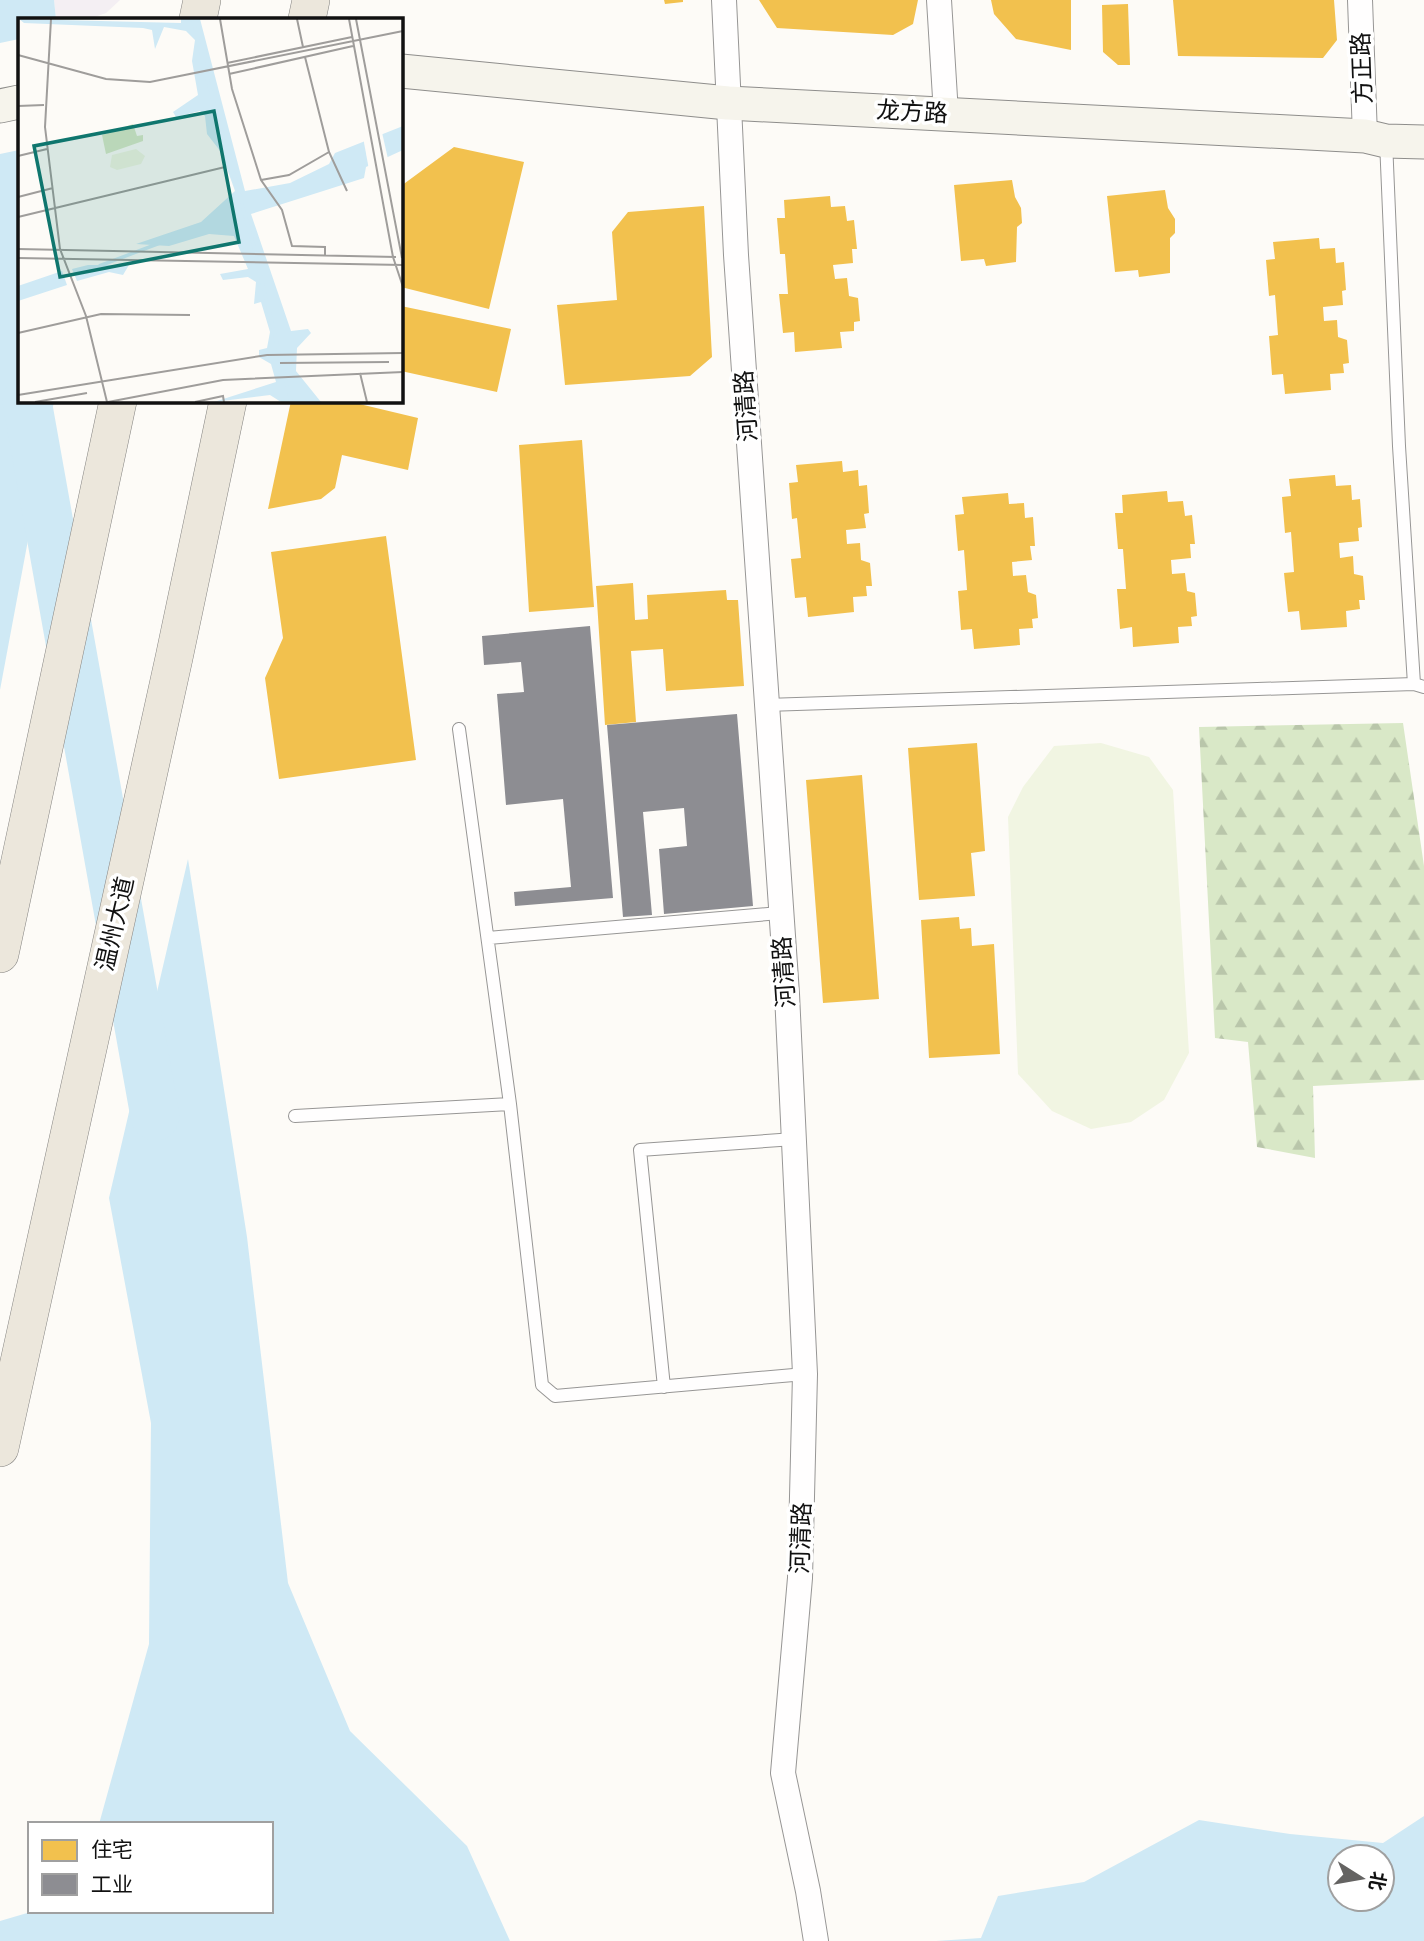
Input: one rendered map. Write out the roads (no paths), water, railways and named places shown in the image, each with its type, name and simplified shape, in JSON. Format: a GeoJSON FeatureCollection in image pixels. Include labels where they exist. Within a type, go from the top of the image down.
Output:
{"type":"FeatureCollection","features":[{"type":"Feature","properties":{"kind":"main road"},"geometry":{"type":"LineString","coordinates":[[198,18],[202,0]]}},
{"type":"Feature","properties":{"kind":"main road"},"geometry":{"type":"LineString","coordinates":[[307,18],[310,0]]}},
{"type":"Feature","properties":{"kind":"main road","name":"龙方路"},"geometry":{"type":"LineString","coordinates":[[402,71],[728,103],[1424,142]]}},
{"type":"Feature","properties":{"kind":"main road"},"geometry":{"type":"LineString","coordinates":[[0,106],[18,102]]}},
{"type":"Feature","properties":{"kind":"main road"},"geometry":{"type":"LineString","coordinates":[[0,954],[118,402]]}},
{"type":"Feature","properties":{"kind":"main road","name":"温州大道"},"geometry":{"type":"LineString","coordinates":[[0,1448],[228,402]]}},
{"type":"Feature","properties":{"kind":"street","name":"河清路"},"geometry":{"type":"LineString","coordinates":[[724,0],[728,103],[766,705],[787,995],[805,1374],[800,1578],[783,1773],[816,1941]]}},
{"type":"Feature","properties":{"kind":"street"},"geometry":{"type":"LineString","coordinates":[[939,0],[946,114]]}},
{"type":"Feature","properties":{"kind":"street","name":"方正路"},"geometry":{"type":"LineString","coordinates":[[1360,0],[1375,139]]}},
{"type":"Feature","properties":{"kind":"lane"},"geometry":{"type":"LineString","coordinates":[[766,705],[1419,686],[1375,139]]}},
{"type":"Feature","properties":{"kind":"lane"},"geometry":{"type":"LineString","coordinates":[[459,729],[510,1104],[542,1385],[555,1396],[805,1374]]}},
{"type":"Feature","properties":{"kind":"lane"},"geometry":{"type":"LineString","coordinates":[[488,937],[780,913]]}},
{"type":"Feature","properties":{"kind":"lane"},"geometry":{"type":"LineString","coordinates":[[295,1116],[510,1104]]}},
{"type":"Feature","properties":{"kind":"lane"},"geometry":{"type":"LineString","coordinates":[[664,1387],[640,1150],[794,1139]]}},
{"type":"Feature","properties":{"kind":"water"},"geometry":{"type":"Polygon","coordinates":[[[0,0],[54,0],[56,18],[18,18],[18,39],[0,43],[0,0]]]}},
{"type":"Feature","properties":{"kind":"water"},"geometry":{"type":"Polygon","coordinates":[[[18,150],[18,402],[54,402],[0,690],[0,154],[18,150]]]}},
{"type":"Feature","properties":{"kind":"water"},"geometry":{"type":"Polygon","coordinates":[[[188,859],[247,1237],[288,1583],[350,1731],[467,1846],[510,1941],[0,1941],[0,1921],[28,1913],[273,1913],[273,1822],[100,1822],[149,1644],[151,1423],[109,1198],[188,859]]]}},
{"type":"Feature","properties":{"kind":"water"},"geometry":{"type":"Polygon","coordinates":[[[1424,1816],[1424,1941],[936,1941],[981,1938],[998,1896],[1084,1882],[1199,1820],[1290,1834],[1383,1843],[1424,1816]]]}},
{"type":"Feature","properties":{"kind":"waterway"},"geometry":{"type":"LineString","coordinates":[[27,402],[155,1116]]}}]}
